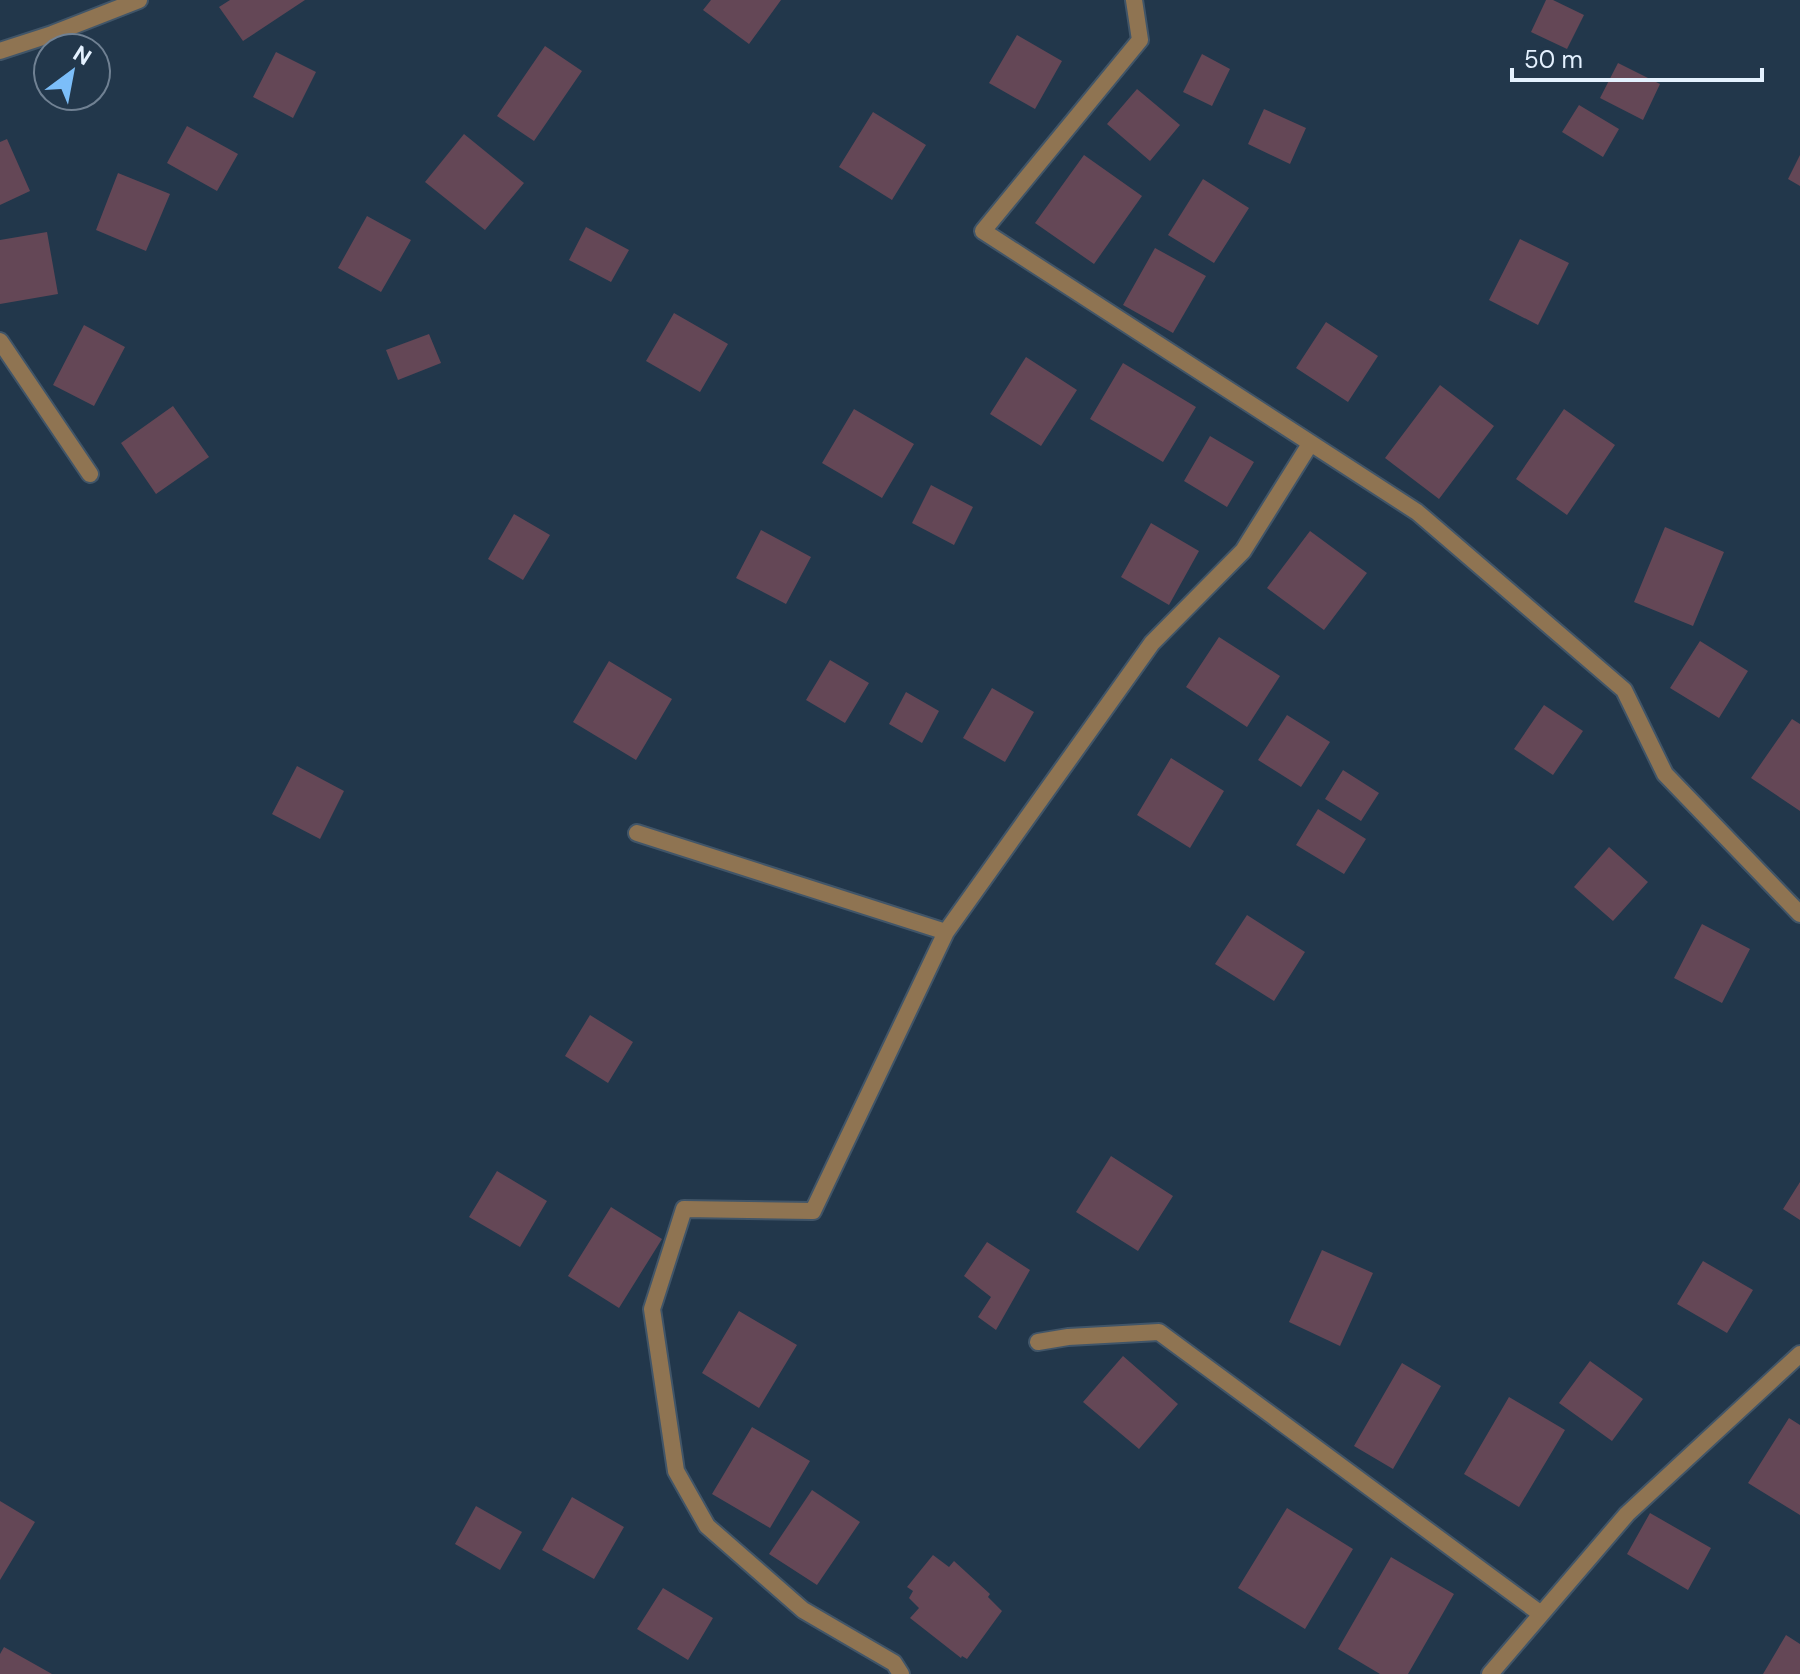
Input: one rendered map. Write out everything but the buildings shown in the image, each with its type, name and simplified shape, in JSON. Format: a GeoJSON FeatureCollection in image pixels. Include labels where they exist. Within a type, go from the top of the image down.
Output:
{"type":"FeatureCollection","features":[{"type":"Feature","properties":{"kind":"street"},"geometry":{"type":"LineString","coordinates":[[0,51],[139,0]]}},
{"type":"Feature","properties":{"kind":"street"},"geometry":{"type":"LineString","coordinates":[[1134,0],[1140,40],[983,231],[1417,512],[1624,690],[1665,774],[1800,914]]}},
{"type":"Feature","properties":{"kind":"street"},"geometry":{"type":"LineString","coordinates":[[0,341],[90,474]]}},
{"type":"Feature","properties":{"kind":"street"},"geometry":{"type":"LineString","coordinates":[[901,1674],[894,1663],[803,1610],[707,1526],[676,1471],[652,1309],[684,1209],[813,1211],[946,932],[1152,643],[1243,551],[1310,444]]}},
{"type":"Feature","properties":{"kind":"street"},"geometry":{"type":"LineString","coordinates":[[637,833],[946,932]]}},
{"type":"Feature","properties":{"kind":"street"},"geometry":{"type":"LineString","coordinates":[[1038,1342],[1068,1337],[1159,1332],[1541,1614]]}},
{"type":"Feature","properties":{"kind":"street"},"geometry":{"type":"LineString","coordinates":[[1490,1674],[1627,1514],[1800,1354]]}}]}
